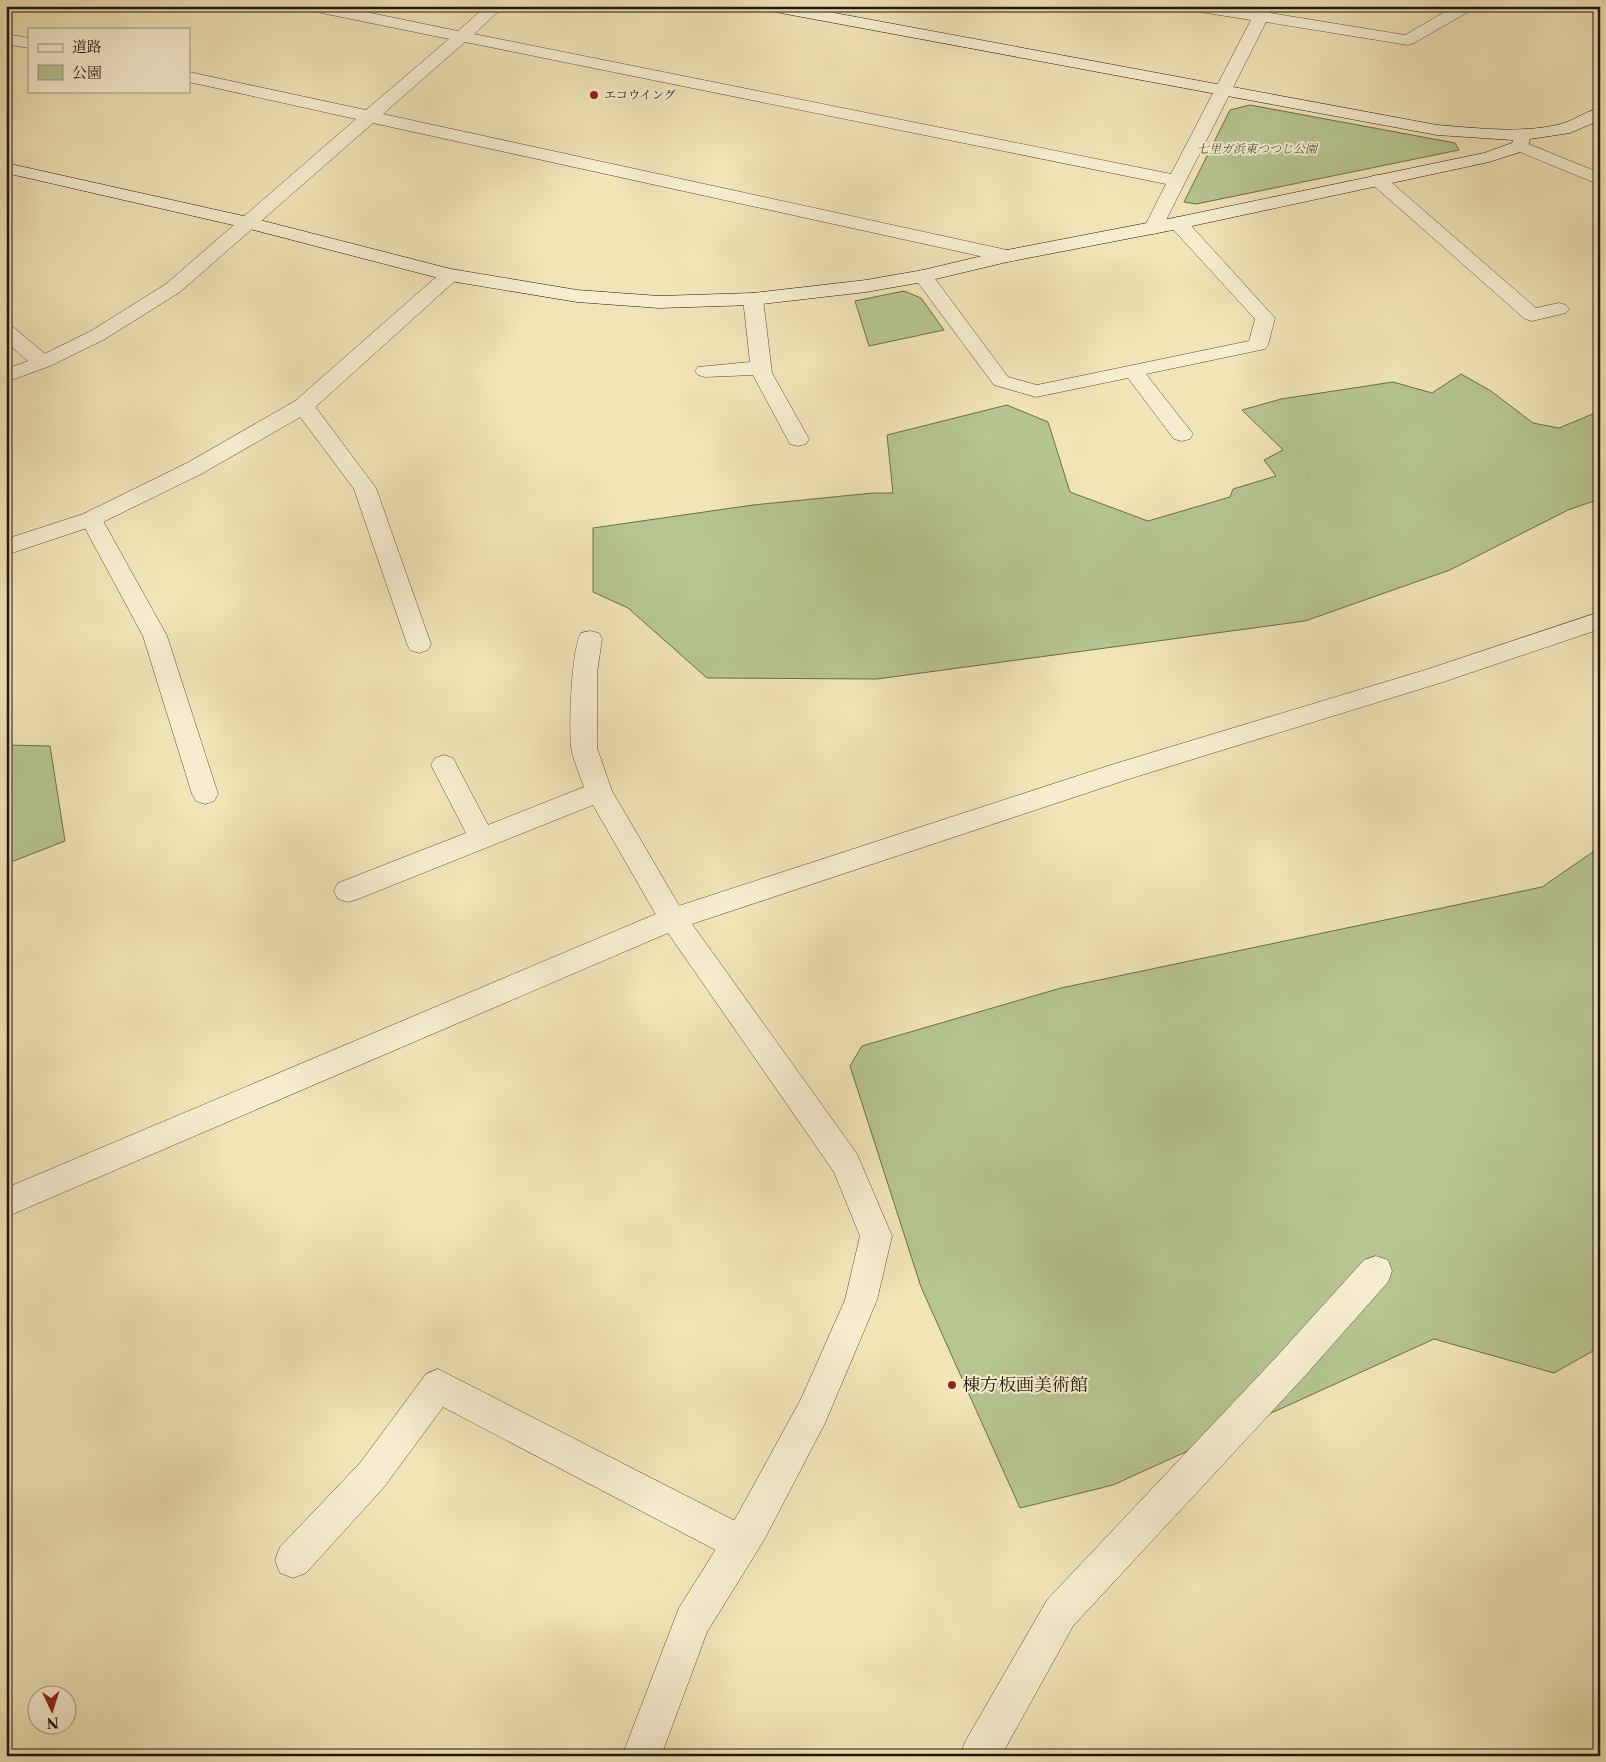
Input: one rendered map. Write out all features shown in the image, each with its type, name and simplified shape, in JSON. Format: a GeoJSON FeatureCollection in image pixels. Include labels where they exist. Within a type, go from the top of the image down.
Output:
{"type":"FeatureCollection","features":[{"type":"Feature","properties":{"kind":"street"},"geometry":{"type":"LineString","coordinates":[[312,6],[1178,181]]}},
{"type":"Feature","properties":{"kind":"street"},"geometry":{"type":"LineString","coordinates":[[6,376],[43,362],[98,335],[173,288],[496,6]]}},
{"type":"Feature","properties":{"kind":"street"},"geometry":{"type":"LineString","coordinates":[[770,6],[1436,130],[1521,140],[1600,180]]}},
{"type":"Feature","properties":{"kind":"street"},"geometry":{"type":"LineString","coordinates":[[1194,6],[1263,12],[1408,40],[1467,6]]}},
{"type":"Feature","properties":{"kind":"street"},"geometry":{"type":"LineString","coordinates":[[1153,228],[1263,12]]}},
{"type":"Feature","properties":{"kind":"street"},"geometry":{"type":"LineString","coordinates":[[6,39],[28,44]]}},
{"type":"Feature","properties":{"kind":"street"},"geometry":{"type":"LineString","coordinates":[[190,78],[1007,256]]}},
{"type":"Feature","properties":{"kind":"street"},"geometry":{"type":"LineString","coordinates":[[6,168],[248,223],[450,275],[577,296],[660,302],[753,299],[857,288],[923,276],[1007,256],[1178,224],[1489,157],[1521,140],[1580,123],[1600,113]]}},
{"type":"Feature","properties":{"kind":"street"},"geometry":{"type":"LineString","coordinates":[[1378,180],[1532,315],[1559,309]]}},
{"type":"Feature","properties":{"kind":"street"},"geometry":{"type":"LineString","coordinates":[[923,276],[1001,381],[1036,391],[1258,345],[1264,318],[1178,224]]}},
{"type":"Feature","properties":{"kind":"street"},"geometry":{"type":"LineString","coordinates":[[6,547],[91,519],[196,468],[303,406],[450,275]]}},
{"type":"Feature","properties":{"kind":"street"},"geometry":{"type":"LineString","coordinates":[[753,299],[762,373],[798,439]]}},
{"type":"Feature","properties":{"kind":"street"},"geometry":{"type":"LineString","coordinates":[[6,331],[43,362]]}},
{"type":"Feature","properties":{"kind":"street"},"geometry":{"type":"LineString","coordinates":[[705,370],[762,368]]}},
{"type":"Feature","properties":{"kind":"street"},"geometry":{"type":"LineString","coordinates":[[1133,371],[1182,434]]}},
{"type":"Feature","properties":{"kind":"street"},"geometry":{"type":"LineString","coordinates":[[303,406],[365,488],[419,644]]}},
{"type":"Feature","properties":{"kind":"street"},"geometry":{"type":"LineString","coordinates":[[91,519],[155,636],[204,794]]}},
{"type":"Feature","properties":{"kind":"street"},"geometry":{"type":"LineString","coordinates":[[6,1203],[673,919],[1114,774],[1434,676],[1600,620]]}},
{"type":"Feature","properties":{"kind":"street"},"geometry":{"type":"LineString","coordinates":[[590,639],[584,673],[584,748],[598,792],[673,919],[846,1164],[876,1236],[861,1300],[813,1411],[740,1543],[692,1621],[641,1756]]}},
{"type":"Feature","properties":{"kind":"street"},"geometry":{"type":"LineString","coordinates":[[444,765],[482,838]]}},
{"type":"Feature","properties":{"kind":"street"},"geometry":{"type":"LineString","coordinates":[[348,891],[598,792]]}},
{"type":"Feature","properties":{"kind":"street"},"geometry":{"type":"LineString","coordinates":[[979,1756],[1060,1613],[1291,1366],[1376,1271]]}},
{"type":"Feature","properties":{"kind":"street"},"geometry":{"type":"LineString","coordinates":[[293,1560],[372,1475],[438,1386],[740,1543]]}},
{"type":"Feature","properties":{"kind":"green space","name":"七里ガ浜東つつじ公園"},"geometry":{"type":"Polygon","coordinates":[[[1250,105],[1455,143],[1459,150],[1196,204],[1184,202],[1230,110],[1250,105]]]}},
{"type":"Feature","properties":{"kind":"green space"},"geometry":{"type":"Polygon","coordinates":[[[904,291],[921,298],[944,330],[869,346],[855,301],[904,291]]]}},
{"type":"Feature","properties":{"kind":"green space"},"geometry":{"type":"Polygon","coordinates":[[[1461,374],[1491,391],[1533,423],[1559,428],[1600,411],[1600,499],[1568,510],[1450,570],[1305,621],[877,679],[707,678],[628,608],[593,592],[593,528],[753,505],[873,493],[893,493],[887,435],[1007,405],[1048,422],[1070,492],[1148,521],[1230,497],[1233,489],[1276,476],[1264,460],[1283,450],[1242,410],[1281,399],[1393,382],[1432,393],[1461,374]]]}},
{"type":"Feature","properties":{"kind":"green space"},"geometry":{"type":"Polygon","coordinates":[[[6,745],[50,746],[65,841],[6,864],[6,745]]]}},
{"type":"Feature","properties":{"kind":"green space"},"geometry":{"type":"Polygon","coordinates":[[[1600,847],[1600,1347],[1554,1373],[1434,1339],[1113,1485],[1020,1508],[921,1287],[850,1066],[862,1046],[1061,988],[1542,887],[1600,847]]]}},
{"type":"Feature","properties":{"kind":"place","name":"エコウイング"},"geometry":{"type":"Point","coordinates":[594,95]}},
{"type":"Feature","properties":{"kind":"place","name":"棟方板画美術館"},"geometry":{"type":"Point","coordinates":[952,1385]}}]}
